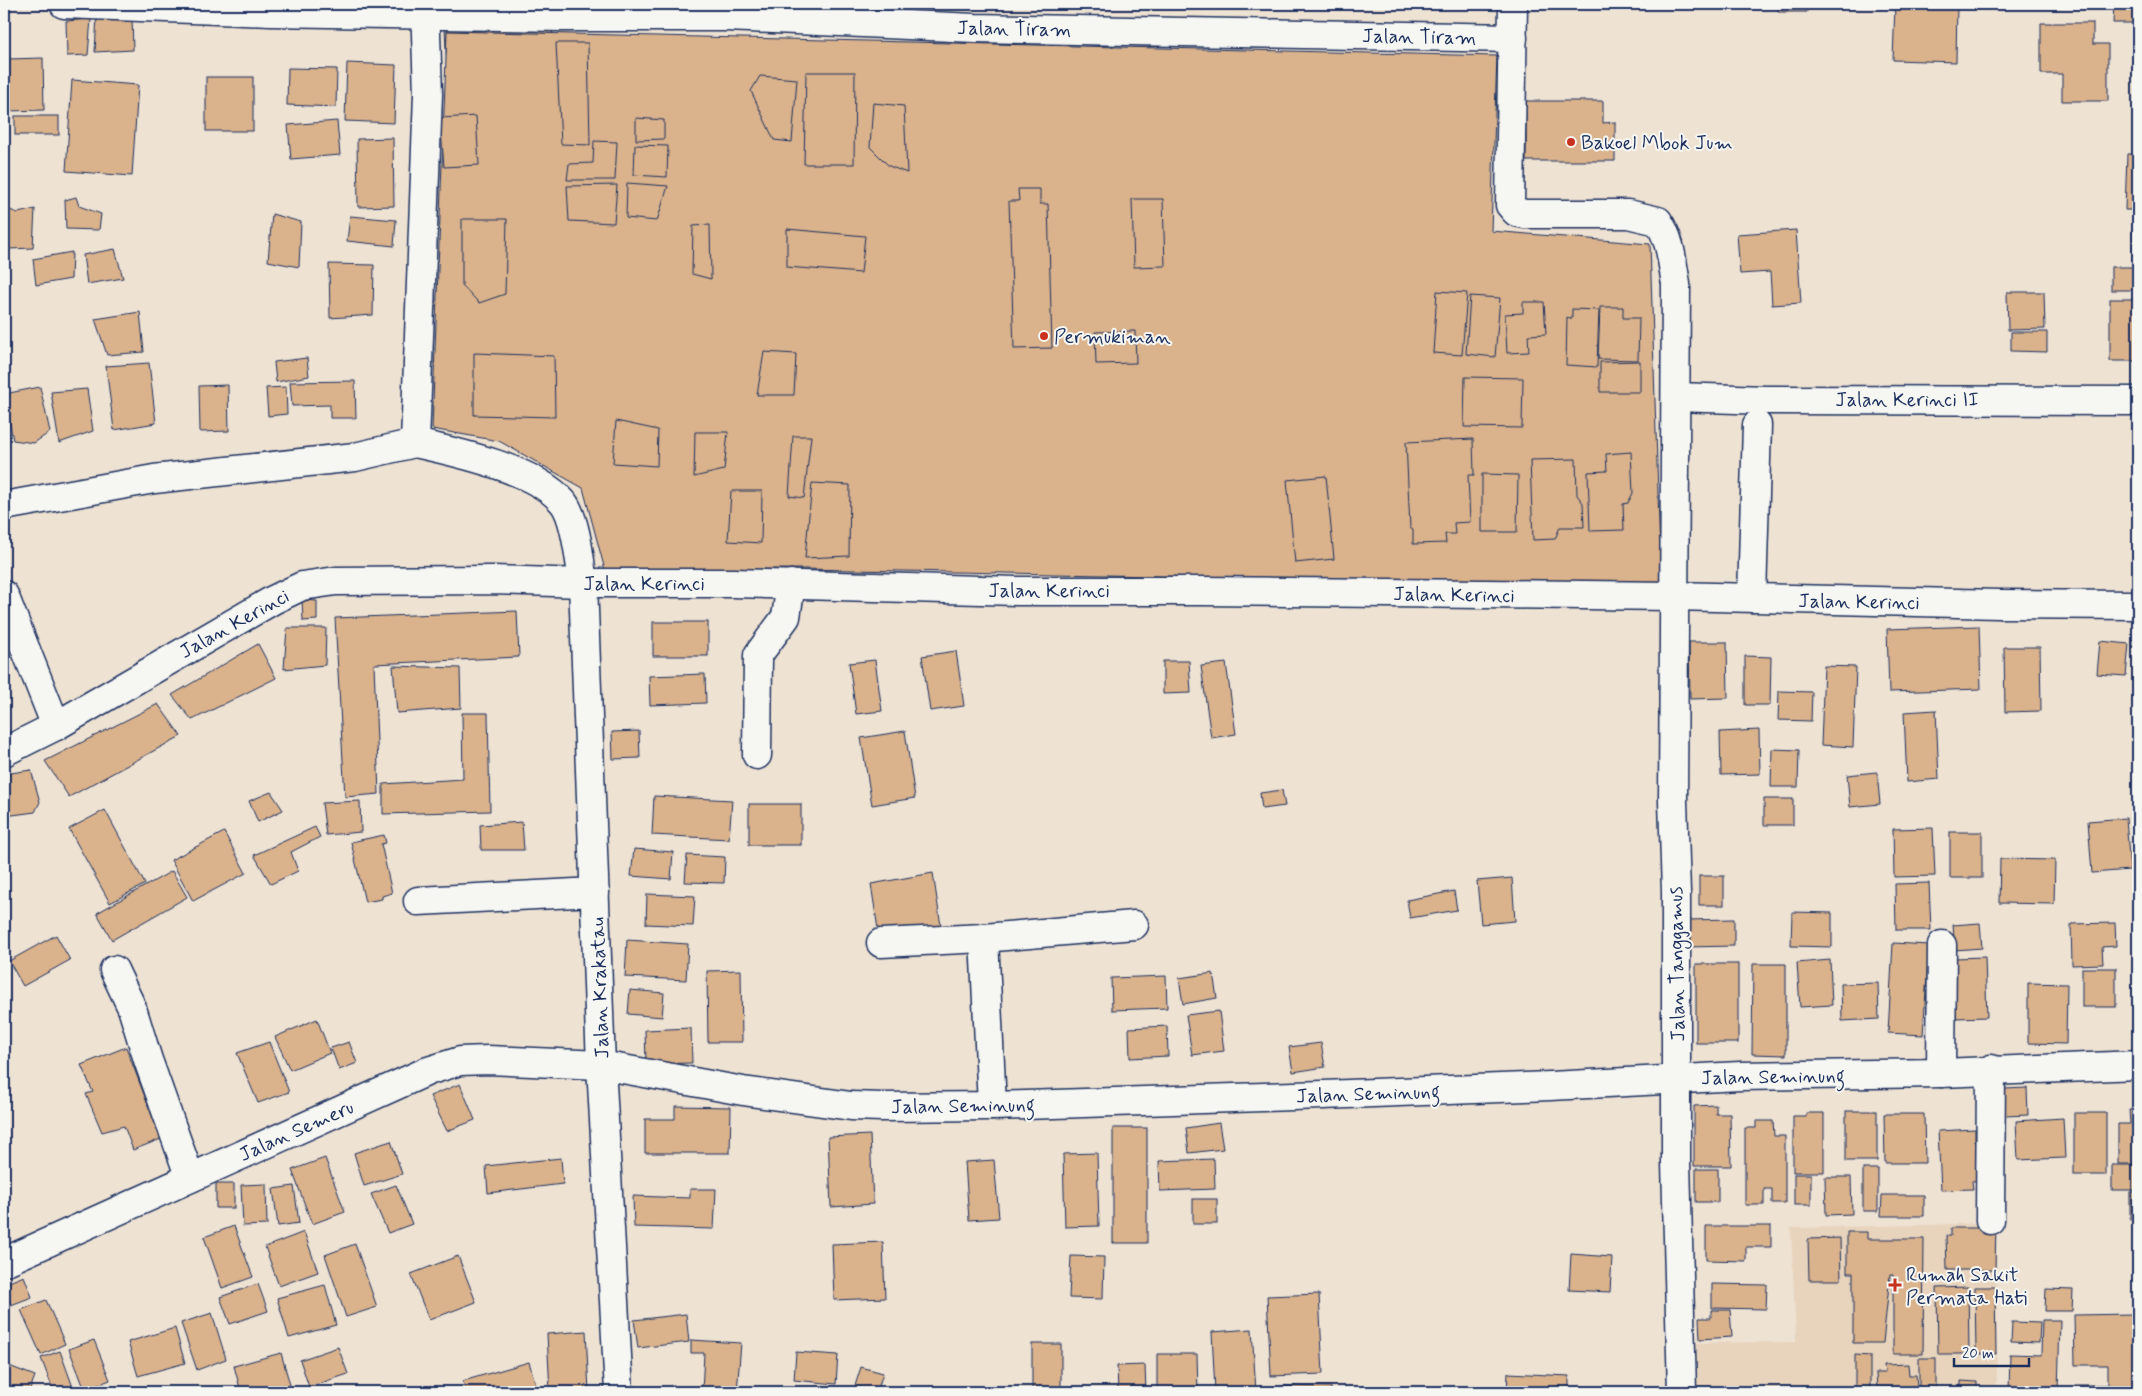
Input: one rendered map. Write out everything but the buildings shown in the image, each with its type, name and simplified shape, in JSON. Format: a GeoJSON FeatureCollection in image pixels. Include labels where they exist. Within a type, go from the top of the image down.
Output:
{"type":"FeatureCollection","features":[{"type":"Feature","properties":{"kind":"street","name":"Jalan Tiram"},"geometry":{"type":"LineString","coordinates":[[64,4],[270,12],[425,9],[562,17],[727,17],[975,28],[1513,38]]}},
{"type":"Feature","properties":{"kind":"street"},"geometry":{"type":"LineString","coordinates":[[1513,4],[1513,38]]}},
{"type":"Feature","properties":{"kind":"street"},"geometry":{"type":"LineString","coordinates":[[4,506],[154,479],[356,457],[415,443],[428,94],[425,9]]}},
{"type":"Feature","properties":{"kind":"street","name":"Jalan Tanggamus"},"geometry":{"type":"LineString","coordinates":[[1513,38],[1510,205],[1516,212],[1525,214],[1628,214],[1658,221],[1665,232],[1670,246],[1676,284],[1673,792],[1677,1078],[1676,1162],[1682,1392]]}},
{"type":"Feature","properties":{"kind":"street","name":"Jalan Kerinci II"},"geometry":{"type":"LineString","coordinates":[[1676,397],[1766,400],[2138,401]]}},
{"type":"Feature","properties":{"kind":"street"},"geometry":{"type":"LineString","coordinates":[[1752,598],[1757,424]]}},
{"type":"Feature","properties":{"kind":"street","name":"Jalan Krakatau"},"geometry":{"type":"LineString","coordinates":[[415,443],[470,455],[539,482],[563,502],[568,511],[576,537],[583,583],[601,1065],[619,1392]]}},
{"type":"Feature","properties":{"kind":"street","name":"Jalan Kerinci"},"geometry":{"type":"LineString","coordinates":[[4,752],[56,726],[264,605],[302,586],[345,581],[494,580],[583,583],[791,584],[1017,591],[1201,590],[1673,596],[1990,604],[2138,605]]}},
{"type":"Feature","properties":{"kind":"street"},"geometry":{"type":"LineString","coordinates":[[757,755],[758,655],[786,617],[791,584]]}},
{"type":"Feature","properties":{"kind":"street"},"geometry":{"type":"LineString","coordinates":[[4,595],[56,726]]}},
{"type":"Feature","properties":{"kind":"street"},"geometry":{"type":"LineString","coordinates":[[418,901],[595,892]]}},
{"type":"Feature","properties":{"kind":"street"},"geometry":{"type":"LineString","coordinates":[[881,942],[984,938],[1134,925]]}},
{"type":"Feature","properties":{"kind":"street"},"geometry":{"type":"LineString","coordinates":[[984,938],[992,1106]]}},
{"type":"Feature","properties":{"kind":"street"},"geometry":{"type":"LineString","coordinates":[[1941,1073],[1942,946]]}},
{"type":"Feature","properties":{"kind":"street"},"geometry":{"type":"LineString","coordinates":[[114,970],[132,1008],[148,1060],[190,1178]]}},
{"type":"Feature","properties":{"kind":"street","name":"Jalan Semeru"},"geometry":{"type":"LineString","coordinates":[[4,1262],[428,1071],[460,1061],[507,1060],[601,1065]]}},
{"type":"Feature","properties":{"kind":"street","name":"Jalan Seminung"},"geometry":{"type":"LineString","coordinates":[[601,1065],[743,1091],[851,1106],[992,1106],[1510,1088],[1677,1078],[1941,1073],[1990,1069],[2138,1064]]}},
{"type":"Feature","properties":{"kind":"street"},"geometry":{"type":"LineString","coordinates":[[1990,1069],[1990,1220]]}},
{"type":"Feature","properties":{"kind":"shaded area","name":"Rumah Sakit Permata Hati"},"geometry":{"type":"Polygon","coordinates":[[[1996,1223],[1997,1392],[1690,1392],[1689,1343],[1796,1342],[1791,1228],[1996,1223]]]}},
{"type":"Feature","properties":{"kind":"place","name":"Bakoel Mbok Jum"},"geometry":{"type":"Point","coordinates":[1571,142]}},
{"type":"Feature","properties":{"kind":"place","name":"Permukiman"},"geometry":{"type":"Point","coordinates":[1044,336]}},
{"type":"Feature","properties":{"kind":"place","name":"Rumah Sakit Permata Hati"},"geometry":{"type":"Point","coordinates":[1895,1285]}}]}
